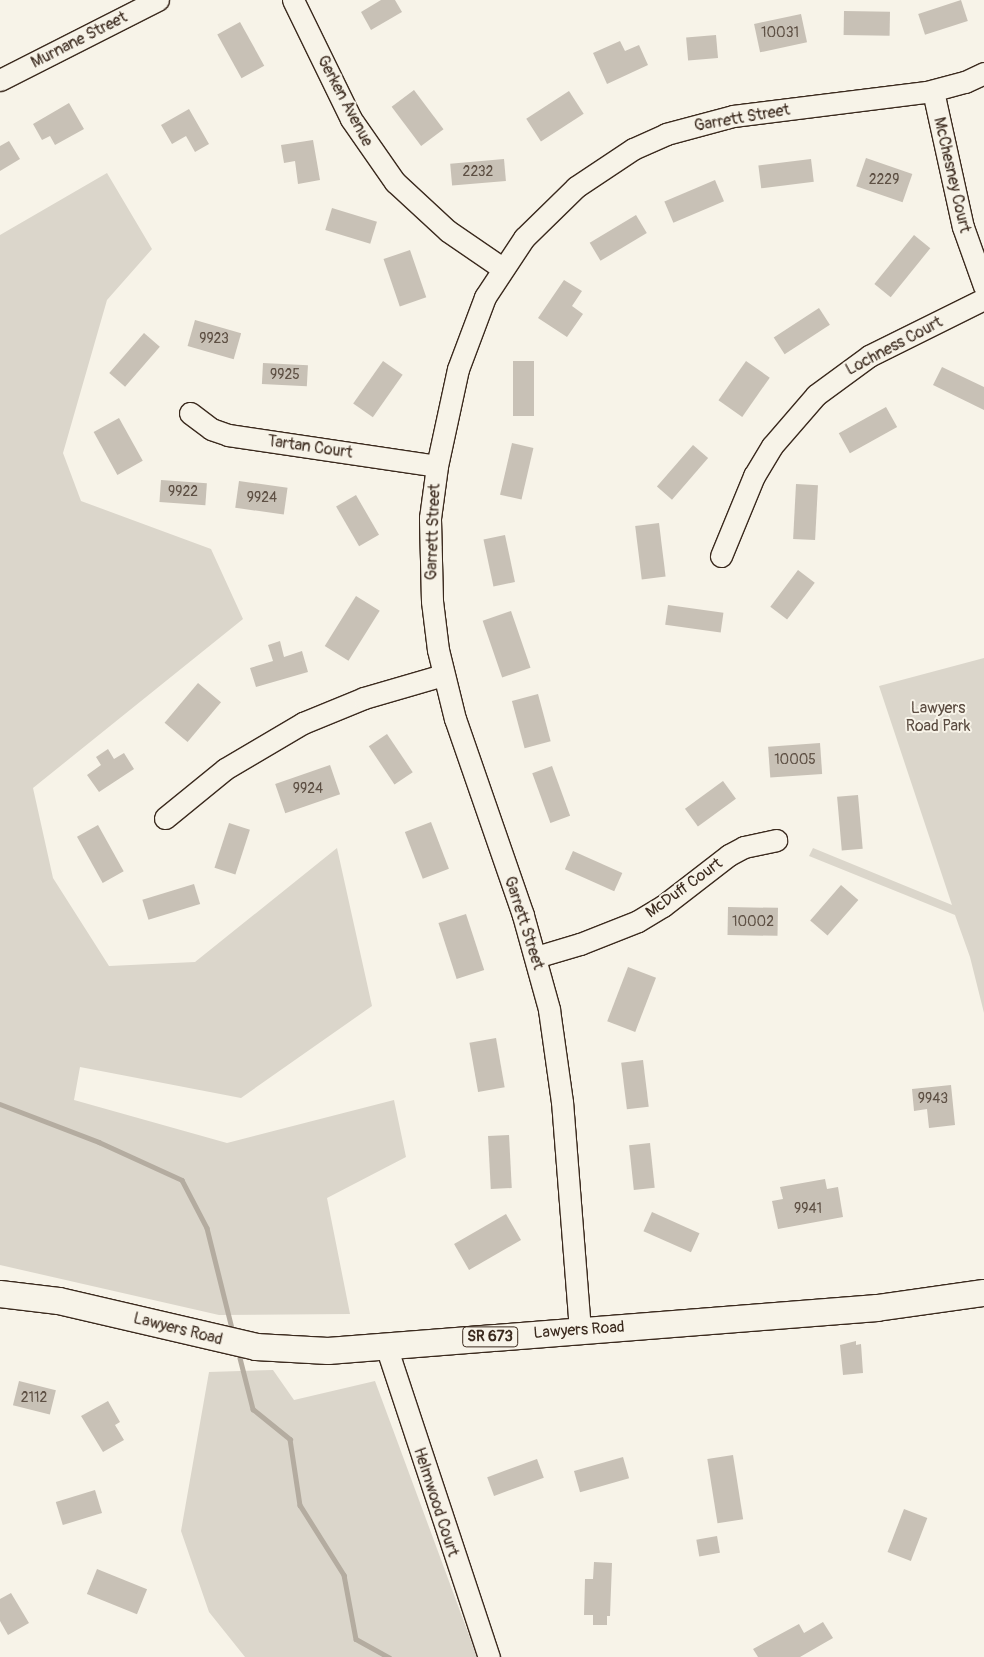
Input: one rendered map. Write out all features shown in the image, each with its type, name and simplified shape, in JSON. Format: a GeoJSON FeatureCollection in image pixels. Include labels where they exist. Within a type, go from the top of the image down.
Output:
{"type":"FeatureCollection","features":[{"type":"Feature","properties":{"kind":"main road","name":"Lawyers Road"},"geometry":{"type":"LineString","coordinates":[[0,1294],[59,1301],[256,1347],[328,1351],[877,1308],[984,1293]]}},
{"type":"Feature","properties":{"kind":"street","name":"Murnane Street"},"geometry":{"type":"LineString","coordinates":[[0,80],[158,0]]}},
{"type":"Feature","properties":{"kind":"street","name":"Gerken Avenue"},"geometry":{"type":"LineString","coordinates":[[294,0],[351,119],[395,182],[448,231],[502,268]]}},
{"type":"Feature","properties":{"kind":"street","name":"Garrett Street"},"geometry":{"type":"LineString","coordinates":[[580,1330],[558,1061],[536,957],[455,719],[443,675],[432,601],[429,553],[436,466],[456,378],[474,319],[502,268],[549,210],[576,187],[633,149],[666,134],[732,116],[934,91],[984,73]]}},
{"type":"Feature","properties":{"kind":"street","name":"McChesney Court"},"geometry":{"type":"LineString","coordinates":[[934,91],[963,227],[984,286]]}},
{"type":"Feature","properties":{"kind":"street","name":"Lochness Court"},"geometry":{"type":"LineString","coordinates":[[721,556],[754,476],[772,446],[816,395],[869,356],[984,299]]}},
{"type":"Feature","properties":{"kind":"street","name":"Tartan Court"},"geometry":{"type":"LineString","coordinates":[[190,413],[211,429],[228,435],[436,466]]}},
{"type":"Feature","properties":{"kind":"street"},"geometry":{"type":"LineString","coordinates":[[165,818],[225,769],[303,723],[364,698],[443,675]]}},
{"type":"Feature","properties":{"kind":"street","name":"McDuff Court"},"geometry":{"type":"LineString","coordinates":[[536,957],[580,944],[638,921],[663,906],[729,855],[744,846],[776,840]]}},
{"type":"Feature","properties":{"kind":"street","name":"Helmwood Court"},"geometry":{"type":"LineString","coordinates":[[386,1346],[489,1657]]}},
{"type":"Feature","properties":{"kind":"green space"},"geometry":{"type":"Polygon","coordinates":[[[107,173],[152,249],[107,300],[63,453],[81,501],[211,549],[243,619],[33,788],[53,878],[109,966],[195,962],[337,848],[372,1006],[241,1098],[80,1067],[74,1100],[227,1143],[394,1100],[406,1157],[327,1198],[350,1314],[219,1315],[0,1265],[0,235],[107,173]]]}},
{"type":"Feature","properties":{"kind":"green space","name":"Lawyers Road Park"},"geometry":{"type":"Polygon","coordinates":[[[984,658],[984,1013],[970,957],[955,915],[809,856],[813,848],[952,905],[879,686],[984,658]]]}},
{"type":"Feature","properties":{"kind":"green space"},"geometry":{"type":"Polygon","coordinates":[[[273,1370],[294,1400],[375,1381],[477,1657],[245,1657],[209,1612],[181,1531],[209,1372],[273,1370]]]}},
{"type":"Feature","properties":{"kind":"building"},"geometry":{"type":"Polygon","coordinates":[[[381,0],[395,0],[402,12],[371,30],[361,12],[381,0]]]}},
{"type":"Feature","properties":{"kind":"building"},"geometry":{"type":"Polygon","coordinates":[[[961,0],[968,21],[925,35],[918,14],[961,0]]]}},
{"type":"Feature","properties":{"kind":"building"},"geometry":{"type":"Polygon","coordinates":[[[844,11],[890,12],[890,36],[844,35],[844,11]]]}},
{"type":"Feature","properties":{"kind":"building"},"geometry":{"type":"Polygon","coordinates":[[[801,14],[807,42],[760,52],[754,24],[801,14]]]}},
{"type":"Feature","properties":{"kind":"building"},"geometry":{"type":"Polygon","coordinates":[[[240,22],[264,66],[242,78],[217,35],[240,22]]]}},
{"type":"Feature","properties":{"kind":"building"},"geometry":{"type":"Polygon","coordinates":[[[716,35],[718,58],[688,61],[686,38],[716,35]]]}},
{"type":"Feature","properties":{"kind":"building"},"geometry":{"type":"Polygon","coordinates":[[[620,41],[625,51],[639,45],[648,65],[607,84],[593,53],[620,41]]]}},
{"type":"Feature","properties":{"kind":"building"},"geometry":{"type":"Polygon","coordinates":[[[414,90],[443,129],[421,146],[392,107],[414,90]]]}},
{"type":"Feature","properties":{"kind":"building"},"geometry":{"type":"Polygon","coordinates":[[[569,91],[584,114],[541,141],[526,119],[569,91]]]}},
{"type":"Feature","properties":{"kind":"building"},"geometry":{"type":"Polygon","coordinates":[[[69,103],[84,129],[55,145],[50,136],[42,140],[33,124],[69,103]]]}},
{"type":"Feature","properties":{"kind":"building"},"geometry":{"type":"Polygon","coordinates":[[[189,109],[209,144],[195,152],[186,136],[172,144],[161,125],[189,109]]]}},
{"type":"Feature","properties":{"kind":"building"},"geometry":{"type":"Polygon","coordinates":[[[313,140],[320,180],[298,184],[295,161],[284,163],[281,145],[313,140]]]}},
{"type":"Feature","properties":{"kind":"building"},"geometry":{"type":"Polygon","coordinates":[[[9,141],[20,159],[0,171],[0,146],[9,141]]]}},
{"type":"Feature","properties":{"kind":"building"},"geometry":{"type":"Polygon","coordinates":[[[866,158],[912,174],[903,202],[856,186],[866,158]]]}},
{"type":"Feature","properties":{"kind":"building"},"geometry":{"type":"Polygon","coordinates":[[[504,159],[506,181],[452,186],[450,164],[504,159]]]}},
{"type":"Feature","properties":{"kind":"building"},"geometry":{"type":"Polygon","coordinates":[[[811,159],[814,182],[761,188],[758,165],[811,159]]]}},
{"type":"Feature","properties":{"kind":"building"},"geometry":{"type":"Polygon","coordinates":[[[715,180],[724,201],[673,223],[664,201],[715,180]]]}},
{"type":"Feature","properties":{"kind":"building"},"geometry":{"type":"Polygon","coordinates":[[[332,208],[377,222],[370,244],[325,230],[332,208]]]}},
{"type":"Feature","properties":{"kind":"building"},"geometry":{"type":"Polygon","coordinates":[[[636,215],[647,233],[601,261],[590,243],[636,215]]]}},
{"type":"Feature","properties":{"kind":"building"},"geometry":{"type":"Polygon","coordinates":[[[914,235],[930,248],[891,297],[874,284],[914,235]]]}},
{"type":"Feature","properties":{"kind":"building"},"geometry":{"type":"Polygon","coordinates":[[[410,250],[426,297],[400,306],[384,259],[410,250]]]}},
{"type":"Feature","properties":{"kind":"building"},"geometry":{"type":"Polygon","coordinates":[[[564,280],[582,291],[572,306],[583,314],[567,337],[538,318],[564,280]]]}},
{"type":"Feature","properties":{"kind":"building"},"geometry":{"type":"Polygon","coordinates":[[[819,308],[830,325],[785,354],[774,337],[819,308]]]}},
{"type":"Feature","properties":{"kind":"building"},"geometry":{"type":"Polygon","coordinates":[[[195,320],[241,333],[234,359],[188,346],[195,320]]]}},
{"type":"Feature","properties":{"kind":"building"},"geometry":{"type":"Polygon","coordinates":[[[144,333],[160,347],[125,387],[109,373],[144,333]]]}},
{"type":"Feature","properties":{"kind":"building"},"geometry":{"type":"Polygon","coordinates":[[[383,361],[403,375],[373,417],[353,404],[383,361]]]}},
{"type":"Feature","properties":{"kind":"building"},"geometry":{"type":"Polygon","coordinates":[[[513,361],[534,361],[534,416],[513,416],[513,361]]]}},
{"type":"Feature","properties":{"kind":"building"},"geometry":{"type":"Polygon","coordinates":[[[746,361],[770,378],[742,417],[718,400],[746,361]]]}},
{"type":"Feature","properties":{"kind":"building"},"geometry":{"type":"Polygon","coordinates":[[[263,363],[308,365],[307,386],[262,384],[263,363]]]}},
{"type":"Feature","properties":{"kind":"building"},"geometry":{"type":"Polygon","coordinates":[[[942,367],[984,387],[984,410],[933,385],[942,367]]]}},
{"type":"Feature","properties":{"kind":"building"},"geometry":{"type":"Polygon","coordinates":[[[886,407],[897,427],[850,453],[839,433],[886,407]]]}},
{"type":"Feature","properties":{"kind":"building"},"geometry":{"type":"Polygon","coordinates":[[[119,418],[143,461],[117,475],[94,432],[119,418]]]}},
{"type":"Feature","properties":{"kind":"building"},"geometry":{"type":"Polygon","coordinates":[[[512,443],[533,448],[522,500],[500,495],[512,443]]]}},
{"type":"Feature","properties":{"kind":"building"},"geometry":{"type":"Polygon","coordinates":[[[693,445],[708,458],[672,500],[657,487],[693,445]]]}},
{"type":"Feature","properties":{"kind":"building"},"geometry":{"type":"Polygon","coordinates":[[[161,480],[207,483],[205,505],[159,502],[161,480]]]}},
{"type":"Feature","properties":{"kind":"building"},"geometry":{"type":"Polygon","coordinates":[[[239,481],[288,488],[284,515],[235,508],[239,481]]]}},
{"type":"Feature","properties":{"kind":"building"},"geometry":{"type":"Polygon","coordinates":[[[796,484],[818,485],[815,540],[793,539],[796,484]]]}},
{"type":"Feature","properties":{"kind":"building"},"geometry":{"type":"Polygon","coordinates":[[[356,495],[379,535],[359,546],[336,507],[356,495]]]}},
{"type":"Feature","properties":{"kind":"building"},"geometry":{"type":"Polygon","coordinates":[[[659,523],[666,577],[642,580],[635,526],[659,523]]]}},
{"type":"Feature","properties":{"kind":"building"},"geometry":{"type":"Polygon","coordinates":[[[505,535],[515,582],[493,587],[483,540],[505,535]]]}},
{"type":"Feature","properties":{"kind":"building"},"geometry":{"type":"Polygon","coordinates":[[[798,570],[815,583],[787,619],[770,607],[798,570]]]}},
{"type":"Feature","properties":{"kind":"building"},"geometry":{"type":"Polygon","coordinates":[[[356,596],[380,611],[348,661],[325,646],[356,596]]]}},
{"type":"Feature","properties":{"kind":"building"},"geometry":{"type":"Polygon","coordinates":[[[668,605],[723,613],[721,633],[665,625],[668,605]]]}},
{"type":"Feature","properties":{"kind":"building"},"geometry":{"type":"Polygon","coordinates":[[[511,611],[531,668],[502,677],[483,621],[511,611]]]}},
{"type":"Feature","properties":{"kind":"building"},"geometry":{"type":"Polygon","coordinates":[[[280,641],[284,657],[302,651],[308,672],[256,687],[250,668],[273,661],[268,645],[280,641]]]}},
{"type":"Feature","properties":{"kind":"building"},"geometry":{"type":"Polygon","coordinates":[[[198,683],[221,702],[188,742],[165,723],[198,683]]]}},
{"type":"Feature","properties":{"kind":"building"},"geometry":{"type":"Polygon","coordinates":[[[538,694],[551,741],[525,748],[512,701],[538,694]]]}},
{"type":"Feature","properties":{"kind":"building"},"geometry":{"type":"Polygon","coordinates":[[[387,734],[413,772],[394,784],[369,746],[387,734]]]}},
{"type":"Feature","properties":{"kind":"building"},"geometry":{"type":"Polygon","coordinates":[[[820,743],[822,774],[770,778],[768,747],[820,743]]]}},
{"type":"Feature","properties":{"kind":"building"},"geometry":{"type":"Polygon","coordinates":[[[108,749],[114,759],[124,753],[134,769],[99,792],[87,775],[101,765],[96,757],[108,749]]]}},
{"type":"Feature","properties":{"kind":"building"},"geometry":{"type":"Polygon","coordinates":[[[330,765],[340,794],[285,813],[275,784],[330,765]]]}},
{"type":"Feature","properties":{"kind":"building"},"geometry":{"type":"Polygon","coordinates":[[[552,766],[570,816],[550,823],[532,773],[552,766]]]}},
{"type":"Feature","properties":{"kind":"building"},"geometry":{"type":"Polygon","coordinates":[[[723,781],[736,799],[698,826],[685,809],[723,781]]]}},
{"type":"Feature","properties":{"kind":"building"},"geometry":{"type":"Polygon","coordinates":[[[858,795],[863,849],[842,851],[837,797],[858,795]]]}},
{"type":"Feature","properties":{"kind":"building"},"geometry":{"type":"Polygon","coordinates":[[[431,822],[449,869],[423,879],[405,832],[431,822]]]}},
{"type":"Feature","properties":{"kind":"building"},"geometry":{"type":"Polygon","coordinates":[[[229,823],[250,830],[235,874],[214,868],[229,823]]]}},
{"type":"Feature","properties":{"kind":"building"},"geometry":{"type":"Polygon","coordinates":[[[98,825],[124,871],[103,883],[77,837],[98,825]]]}},
{"type":"Feature","properties":{"kind":"building"},"geometry":{"type":"Polygon","coordinates":[[[573,851],[622,873],[614,891],[565,869],[573,851]]]}},
{"type":"Feature","properties":{"kind":"building"},"geometry":{"type":"Polygon","coordinates":[[[194,884],[200,904],[148,920],[142,900],[194,884]]]}},
{"type":"Feature","properties":{"kind":"building"},"geometry":{"type":"Polygon","coordinates":[[[841,885],[858,900],[828,936],[810,920],[841,885]]]}},
{"type":"Feature","properties":{"kind":"building"},"geometry":{"type":"Polygon","coordinates":[[[728,907],[778,908],[778,936],[728,935],[728,907]]]}},
{"type":"Feature","properties":{"kind":"building"},"geometry":{"type":"Polygon","coordinates":[[[466,914],[484,970],[457,979],[438,923],[466,914]]]}},
{"type":"Feature","properties":{"kind":"building"},"geometry":{"type":"Polygon","coordinates":[[[628,967],[656,978],[635,1032],[607,1021],[628,967]]]}},
{"type":"Feature","properties":{"kind":"building"},"geometry":{"type":"Polygon","coordinates":[[[496,1038],[505,1087],[478,1092],[469,1043],[496,1038]]]}},
{"type":"Feature","properties":{"kind":"building"},"geometry":{"type":"Polygon","coordinates":[[[643,1060],[649,1107],[627,1109],[621,1063],[643,1060]]]}},
{"type":"Feature","properties":{"kind":"building"},"geometry":{"type":"Polygon","coordinates":[[[951,1085],[955,1125],[929,1128],[927,1109],[914,1111],[912,1089],[951,1085]]]}},
{"type":"Feature","properties":{"kind":"building"},"geometry":{"type":"Polygon","coordinates":[[[509,1135],[512,1188],[491,1189],[488,1136],[509,1135]]]}},
{"type":"Feature","properties":{"kind":"building"},"geometry":{"type":"Polygon","coordinates":[[[650,1143],[655,1188],[634,1190],[629,1145],[650,1143]]]}},
{"type":"Feature","properties":{"kind":"building"},"geometry":{"type":"Polygon","coordinates":[[[825,1179],[827,1189],[838,1187],[843,1217],[778,1229],[772,1201],[783,1199],[780,1187],[825,1179]]]}},
{"type":"Feature","properties":{"kind":"building"},"geometry":{"type":"Polygon","coordinates":[[[652,1212],[700,1233],[691,1252],[643,1231],[652,1212]]]}},
{"type":"Feature","properties":{"kind":"building"},"geometry":{"type":"Polygon","coordinates":[[[506,1214],[521,1240],[469,1270],[454,1244],[506,1214]]]}},
{"type":"Feature","properties":{"kind":"building"},"geometry":{"type":"Polygon","coordinates":[[[856,1341],[856,1345],[861,1344],[863,1373],[843,1375],[840,1345],[856,1341]]]}},
{"type":"Feature","properties":{"kind":"building"},"geometry":{"type":"Polygon","coordinates":[[[19,1381],[56,1390],[50,1414],[13,1405],[19,1381]]]}},
{"type":"Feature","properties":{"kind":"building"},"geometry":{"type":"Polygon","coordinates":[[[108,1401],[120,1422],[115,1425],[124,1440],[103,1452],[81,1416],[108,1401]]]}},
{"type":"Feature","properties":{"kind":"building"},"geometry":{"type":"Polygon","coordinates":[[[733,1455],[743,1519],[717,1523],[707,1459],[733,1455]]]}},
{"type":"Feature","properties":{"kind":"building"},"geometry":{"type":"Polygon","coordinates":[[[623,1457],[629,1478],[580,1492],[574,1471],[623,1457]]]}},
{"type":"Feature","properties":{"kind":"building"},"geometry":{"type":"Polygon","coordinates":[[[537,1459],[544,1478],[494,1496],[487,1477],[537,1459]]]}},
{"type":"Feature","properties":{"kind":"building"},"geometry":{"type":"Polygon","coordinates":[[[95,1490],[102,1513],[63,1525],[56,1502],[95,1490]]]}},
{"type":"Feature","properties":{"kind":"building"},"geometry":{"type":"Polygon","coordinates":[[[904,1509],[927,1518],[911,1561],[888,1552],[904,1509]]]}},
{"type":"Feature","properties":{"kind":"building"},"geometry":{"type":"Polygon","coordinates":[[[717,1536],[720,1553],[699,1556],[696,1540],[717,1536]]]}},
{"type":"Feature","properties":{"kind":"building"},"geometry":{"type":"Polygon","coordinates":[[[594,1562],[612,1563],[610,1616],[607,1616],[607,1625],[593,1625],[593,1615],[584,1615],[585,1579],[593,1579],[594,1562]]]}},
{"type":"Feature","properties":{"kind":"building"},"geometry":{"type":"Polygon","coordinates":[[[97,1569],[147,1589],[137,1614],[87,1594],[97,1569]]]}},
{"type":"Feature","properties":{"kind":"building"},"geometry":{"type":"Polygon","coordinates":[[[11,1593],[29,1623],[8,1635],[0,1621],[0,1599],[11,1593]]]}},
{"type":"Feature","properties":{"kind":"building"},"geometry":{"type":"Polygon","coordinates":[[[823,1622],[833,1638],[800,1657],[758,1657],[753,1649],[799,1624],[804,1633],[823,1622]]]}},
{"type":"Feature","properties":{"kind":"waterway"},"geometry":{"type":"LineString","coordinates":[[0,1104],[99,1142],[182,1180],[207,1228],[232,1328]]}},
{"type":"Feature","properties":{"kind":"waterway"},"geometry":{"type":"LineString","coordinates":[[240,1358],[253,1409],[290,1439],[300,1505],[344,1575],[356,1639],[389,1657]]}}]}
